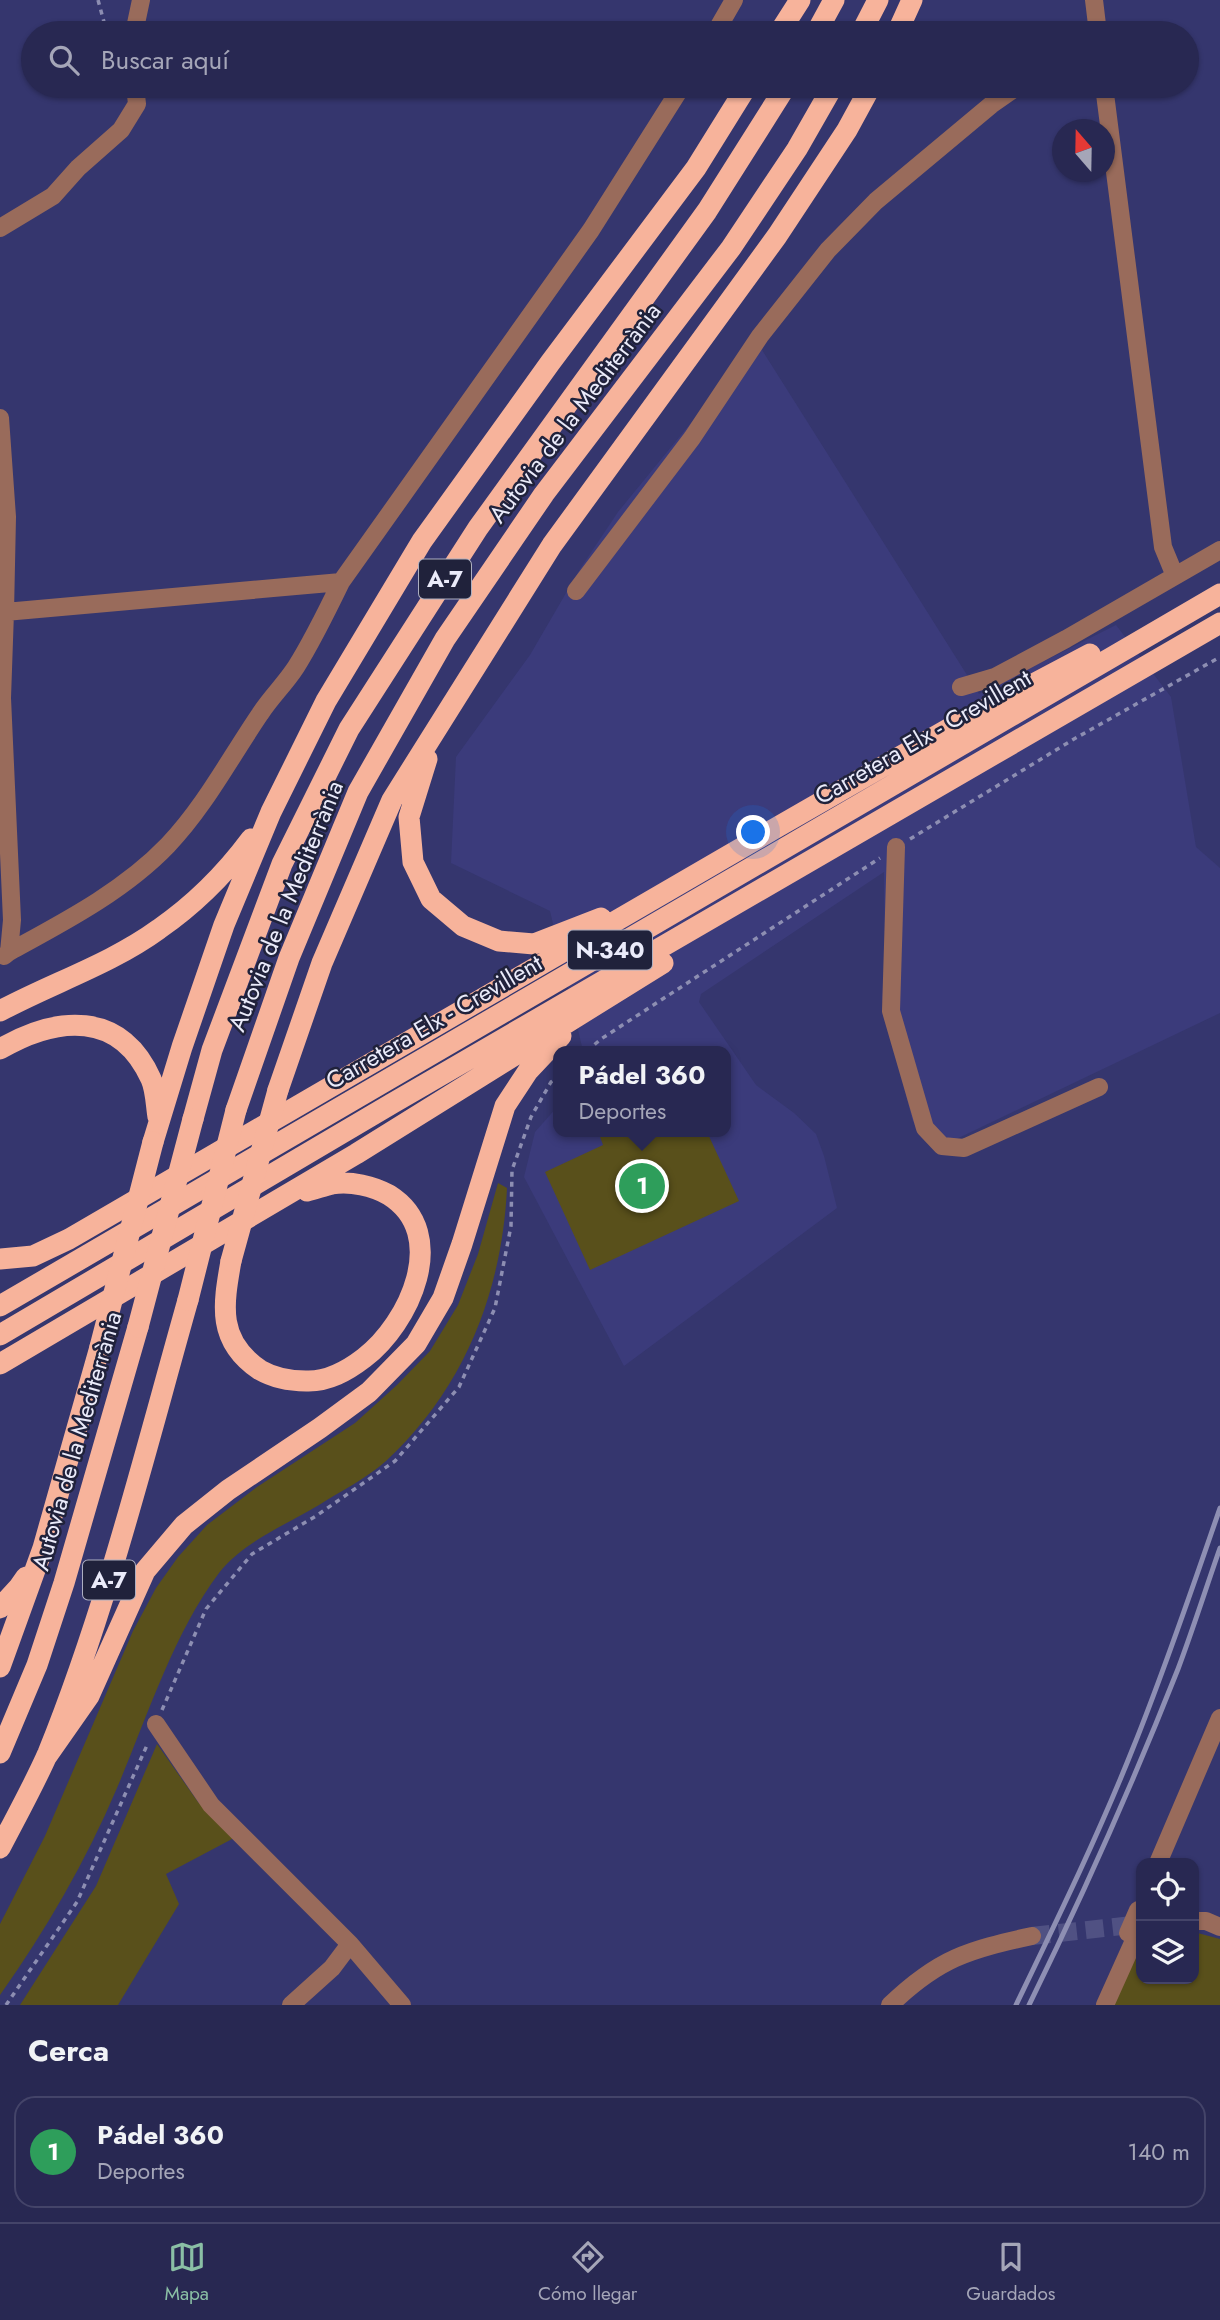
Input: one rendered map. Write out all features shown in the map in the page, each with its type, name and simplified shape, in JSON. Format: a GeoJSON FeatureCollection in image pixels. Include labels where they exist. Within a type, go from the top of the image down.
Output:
{"type":"FeatureCollection","features":[{"type":"Feature","properties":{"kind":"highway"},"geometry":{"type":"LineString","coordinates":[[787,21],[800,0]]}},
{"type":"Feature","properties":{"kind":"highway"},"geometry":{"type":"LineString","coordinates":[[823,21],[834,0]]}},
{"type":"Feature","properties":{"kind":"highway"},"geometry":{"type":"LineString","coordinates":[[867,21],[877,0]]}},
{"type":"Feature","properties":{"kind":"highway"},"geometry":{"type":"LineString","coordinates":[[902,21],[912,0]]}},
{"type":"Feature","properties":{"kind":"highway"},"geometry":{"type":"LineString","coordinates":[[0,1667],[43,1548],[182,1046],[224,925],[271,812],[326,701],[422,541],[696,168],[740,98]]}},
{"type":"Feature","properties":{"kind":"highway","name":"Autovia de la Mediterrània"},"geometry":{"type":"LineString","coordinates":[[0,1753],[37,1665],[56,1607],[138,1327],[212,1051],[282,864],[349,729],[478,528],[707,211],[778,98]]}},
{"type":"Feature","properties":{"kind":"highway","name":"Autovia de la Mediterrània"},"geometry":{"type":"LineString","coordinates":[[0,1848],[47,1756],[79,1671],[108,1582],[188,1300],[236,1110],[289,958],[358,792],[446,639],[544,494],[731,248],[797,149],[826,98]]}},
{"type":"Feature","properties":{"kind":"highway"},"geometry":{"type":"LineString","coordinates":[[247,1219],[306,1191],[334,1184],[356,1184],[379,1190],[400,1203],[412,1220],[419,1244],[418,1271],[411,1298],[397,1325],[375,1350],[349,1370],[319,1382],[288,1381],[262,1371],[238,1352],[228,1331],[224,1304],[231,1261],[278,1090],[322,963],[392,800],[438,724],[552,545],[777,236],[847,130],[864,98]]}},
{"type":"Feature","properties":{"kind":"highway"},"geometry":{"type":"LineString","coordinates":[[0,1259],[33,1256],[69,1239],[960,722],[1095,651],[1220,591]]}},
{"type":"Feature","properties":{"kind":"highway","name":"Carretera Elx - Crevillent"},"geometry":{"type":"LineString","coordinates":[[0,1306],[1220,591]]}},
{"type":"Feature","properties":{"kind":"highway","name":"Carretera Elx - Crevillent"},"geometry":{"type":"LineString","coordinates":[[0,1335],[393,1103],[954,780],[1220,623]]}},
{"type":"Feature","properties":{"kind":"highway"},"geometry":{"type":"LineString","coordinates":[[438,724],[409,817],[413,862],[431,899],[463,926],[499,941],[534,944],[598,919],[774,829]]}},
{"type":"Feature","properties":{"kind":"highway"},"geometry":{"type":"LineString","coordinates":[[0,1364],[247,1219],[636,980],[954,780]]}},
{"type":"Feature","properties":{"kind":"highway"},"geometry":{"type":"LineString","coordinates":[[0,1011],[108,959],[157,931],[203,895],[235,860],[271,812]]}},
{"type":"Feature","properties":{"kind":"highway"},"geometry":{"type":"LineString","coordinates":[[47,1756],[89,1696],[145,1571],[184,1525],[228,1490],[301,1442],[369,1392],[416,1344],[443,1298],[505,1106],[528,1070],[568,1030],[636,980]]}},
{"type":"Feature","properties":{"kind":"highway"},"geometry":{"type":"LineString","coordinates":[[0,1049],[21,1037],[57,1026],[96,1027],[120,1036],[152,1081],[156,1133]]}},
{"type":"Feature","properties":{"kind":"highway"},"geometry":{"type":"LineString","coordinates":[[0,1608],[19,1587],[43,1548]]}},
{"type":"Feature","properties":{"kind":"street"},"geometry":{"type":"LineString","coordinates":[[137,21],[141,0]]}},
{"type":"Feature","properties":{"kind":"street"},"geometry":{"type":"LineString","coordinates":[[722,21],[734,0]]}},
{"type":"Feature","properties":{"kind":"street"},"geometry":{"type":"LineString","coordinates":[[1096,1],[1097,21]]}},
{"type":"Feature","properties":{"kind":"street"},"geometry":{"type":"LineString","coordinates":[[0,228],[53,196],[78,168],[121,130],[137,104],[136,98]]}},
{"type":"Feature","properties":{"kind":"street"},"geometry":{"type":"LineString","coordinates":[[4,955],[86,909],[133,876],[168,845],[234,757],[260,713],[294,670],[341,582],[591,230],[674,98]]}},
{"type":"Feature","properties":{"kind":"street"},"geometry":{"type":"LineString","coordinates":[[576,591],[691,438],[760,336],[828,250],[876,201],[1001,98]]}},
{"type":"Feature","properties":{"kind":"street"},"geometry":{"type":"LineString","coordinates":[[1106,98],[1163,547],[1175,576]]}},
{"type":"Feature","properties":{"kind":"street"},"geometry":{"type":"LineString","coordinates":[[0,418],[7,517],[2,611],[2,698],[12,920],[4,955]]}},
{"type":"Feature","properties":{"kind":"street"},"geometry":{"type":"LineString","coordinates":[[961,687],[995,677],[1220,550]]}},
{"type":"Feature","properties":{"kind":"street"},"geometry":{"type":"LineString","coordinates":[[2,611],[341,582]]}},
{"type":"Feature","properties":{"kind":"street"},"geometry":{"type":"LineString","coordinates":[[896,848],[891,1011],[925,1128],[942,1146],[964,1148],[1099,1087]]}},
{"type":"Feature","properties":{"kind":"street"},"geometry":{"type":"LineString","coordinates":[[1160,1858],[1220,1718]]}},
{"type":"Feature","properties":{"kind":"street"},"geometry":{"type":"LineString","coordinates":[[156,1724],[211,1805],[350,1944],[402,2005]]}},
{"type":"Feature","properties":{"kind":"street"},"geometry":{"type":"LineString","coordinates":[[1170,1858],[1220,1737]]}},
{"type":"Feature","properties":{"kind":"street"},"geometry":{"type":"LineString","coordinates":[[1199,1921],[1220,1927]]}},
{"type":"Feature","properties":{"kind":"street"},"geometry":{"type":"LineString","coordinates":[[1096,2005],[1136,1923]]}},
{"type":"Feature","properties":{"kind":"street"},"geometry":{"type":"LineString","coordinates":[[1105,2005],[1136,1924]]}},
{"type":"Feature","properties":{"kind":"street"},"geometry":{"type":"LineString","coordinates":[[890,2005],[915,1981],[961,1954],[1032,1936]]}},
{"type":"Feature","properties":{"kind":"street"},"geometry":{"type":"LineString","coordinates":[[290,2005],[332,1968],[350,1944]]}},
{"type":"Feature","properties":{"kind":"path"},"geometry":{"type":"LineString","coordinates":[[99,0],[104,21]]}},
{"type":"Feature","properties":{"kind":"path"},"geometry":{"type":"LineString","coordinates":[[6,2005],[77,1902],[206,1609],[252,1554],[316,1516],[395,1461],[459,1387],[495,1308],[511,1226],[512,1170],[531,1117],[553,1081]]}},
{"type":"Feature","properties":{"kind":"shaded area"},"geometry":{"type":"Polygon","coordinates":[[[757,342],[979,694],[1116,625],[1171,697],[1196,847],[1220,868],[1220,1013],[950,1142],[931,1146],[920,1136],[912,1119],[882,999],[885,962],[884,872],[701,994],[699,1002],[729,1046],[582,1046],[550,911],[451,863],[456,757],[530,655],[580,569],[618,512],[757,342]]]}},
{"type":"Feature","properties":{"kind":"shaded area"},"geometry":{"type":"Polygon","coordinates":[[[731,1049],[756,1085],[794,1113],[816,1134],[837,1208],[624,1366],[524,1177],[535,1132],[553,1112],[553,1137],[731,1137],[731,1049]]]}},
{"type":"Feature","properties":{"kind":"shaded area"},"geometry":{"type":"Polygon","coordinates":[[[600,1137],[709,1137],[739,1201],[590,1270],[545,1172],[603,1145],[600,1137]]]}},
{"type":"Feature","properties":{"kind":"shaded area"},"geometry":{"type":"Polygon","coordinates":[[[498,1183],[507,1188],[504,1227],[487,1301],[474,1336],[437,1403],[413,1433],[371,1473],[266,1534],[241,1552],[219,1573],[174,1649],[117,1788],[78,1868],[49,1920],[0,1995],[0,1924],[45,1836],[133,1631],[156,1588],[178,1557],[207,1525],[257,1487],[355,1423],[430,1351],[458,1305],[478,1254],[498,1183]]]}},
{"type":"Feature","properties":{"kind":"shaded area"},"geometry":{"type":"Polygon","coordinates":[[[157,1744],[198,1802],[234,1838],[166,1874],[179,1904],[118,2005],[20,2005],[96,1886],[157,1744]]]}},
{"type":"Feature","properties":{"kind":"shaded area"},"geometry":{"type":"Polygon","coordinates":[[[1199,1933],[1220,1939],[1220,2005],[1112,2005],[1136,1951],[1136,1984],[1199,1984],[1199,1933]]]}},
{"type":"Feature","properties":{"kind":"tunnel"},"geometry":{"type":"LineString","coordinates":[[1032,1936],[1136,1925]]}},
{"type":"Feature","properties":{"kind":"railway"},"geometry":{"type":"LineString","coordinates":[[1016,2005],[1120,1781],[1167,1659],[1220,1508]]}},
{"type":"Feature","properties":{"kind":"railway"},"geometry":{"type":"LineString","coordinates":[[1029,2005],[1143,1754],[1178,1669],[1220,1548]]}},
{"type":"Feature","properties":{"kind":"place","name":"Pádel 360"},"geometry":{"type":"Point","coordinates":[642,1186]}}]}
